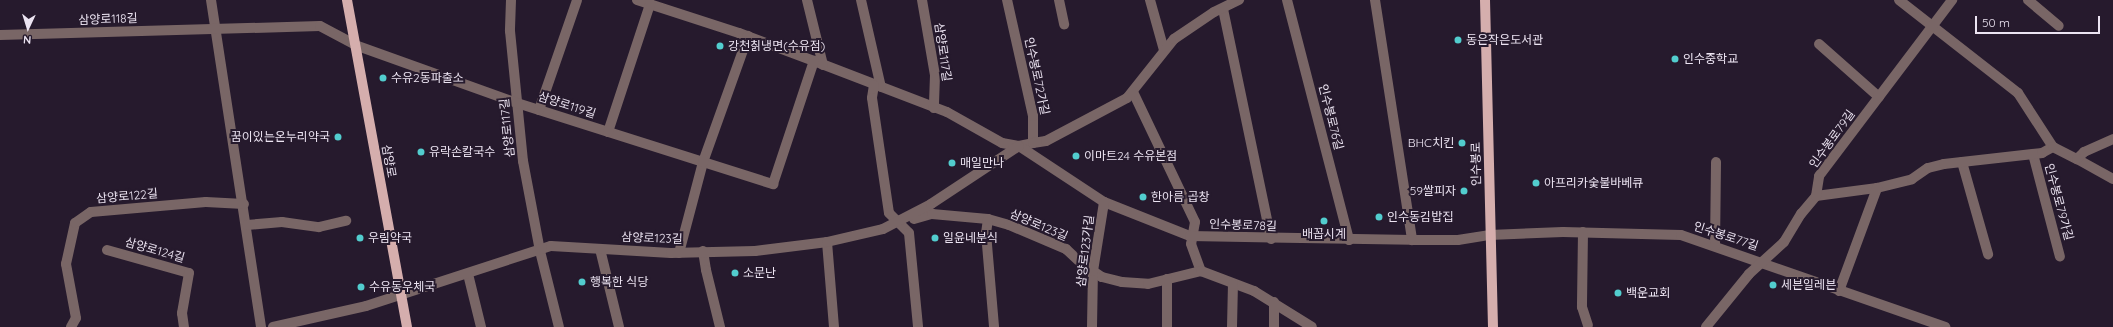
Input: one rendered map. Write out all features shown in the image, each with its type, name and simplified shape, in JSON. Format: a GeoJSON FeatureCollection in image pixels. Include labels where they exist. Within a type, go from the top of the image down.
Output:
{"type":"FeatureCollection","features":[{"type":"Feature","properties":{"kind":"main road","name":"삼양로"},"geometry":{"type":"LineString","coordinates":[[347,0],[399,295],[407,327]]}},
{"type":"Feature","properties":{"kind":"main road","name":"인수봉로"},"geometry":{"type":"LineString","coordinates":[[1485,0],[1489,235],[1493,327]]}},
{"type":"Feature","properties":{"kind":"street"},"geometry":{"type":"LineString","coordinates":[[211,0],[244,204],[261,327]]}},
{"type":"Feature","properties":{"kind":"street","name":"삼양로117길"},"geometry":{"type":"LineString","coordinates":[[511,0],[510,31],[523,161],[540,251]]}},
{"type":"Feature","properties":{"kind":"street"},"geometry":{"type":"LineString","coordinates":[[539,110],[577,0]]}},
{"type":"Feature","properties":{"kind":"street"},"geometry":{"type":"LineString","coordinates":[[637,0],[748,36],[819,63],[934,108],[1002,143],[1019,146],[1046,140],[1126,98],[1174,39],[1214,12],[1231,4],[1271,239]]}},
{"type":"Feature","properties":{"kind":"street"},"geometry":{"type":"LineString","coordinates":[[807,0],[819,63]]}},
{"type":"Feature","properties":{"kind":"street"},"geometry":{"type":"LineString","coordinates":[[861,0],[878,86],[872,98],[889,213],[909,233],[918,327]]}},
{"type":"Feature","properties":{"kind":"street","name":"삼양로117길"},"geometry":{"type":"LineString","coordinates":[[922,0],[935,75],[934,108]]}},
{"type":"Feature","properties":{"kind":"street","name":"인수봉로72가길"},"geometry":{"type":"LineString","coordinates":[[1007,0],[1033,116],[1033,143]]}},
{"type":"Feature","properties":{"kind":"street"},"geometry":{"type":"LineString","coordinates":[[1059,0],[1064,24]]}},
{"type":"Feature","properties":{"kind":"street"},"geometry":{"type":"LineString","coordinates":[[1150,0],[1164,50]]}},
{"type":"Feature","properties":{"kind":"street","name":"인수봉로76길"},"geometry":{"type":"LineString","coordinates":[[1287,0],[1349,240]]}},
{"type":"Feature","properties":{"kind":"street"},"geometry":{"type":"LineString","coordinates":[[1375,0],[1412,240]]}},
{"type":"Feature","properties":{"kind":"street"},"geometry":{"type":"LineString","coordinates":[[1899,0],[1933,25],[2018,93],[2053,147]]}},
{"type":"Feature","properties":{"kind":"street","name":"인수봉로79길"},"geometry":{"type":"LineString","coordinates":[[1816,196],[1819,176],[1952,0]]}},
{"type":"Feature","properties":{"kind":"street"},"geometry":{"type":"LineString","coordinates":[[2028,0],[2059,26]]}},
{"type":"Feature","properties":{"kind":"street"},"geometry":{"type":"LineString","coordinates":[[608,132],[650,4]]}},
{"type":"Feature","properties":{"kind":"street","name":"삼양로118길"},"geometry":{"type":"LineString","coordinates":[[0,35],[320,26],[355,45]]}},
{"type":"Feature","properties":{"kind":"street"},"geometry":{"type":"LineString","coordinates":[[679,252],[703,162],[748,36]]}},
{"type":"Feature","properties":{"kind":"street"},"geometry":{"type":"LineString","coordinates":[[1819,44],[1879,97]]}},
{"type":"Feature","properties":{"kind":"street","name":"삼양로119길"},"geometry":{"type":"LineString","coordinates":[[355,45],[517,103],[773,184],[819,63]]}},
{"type":"Feature","properties":{"kind":"street"},"geometry":{"type":"LineString","coordinates":[[1132,92],[1195,222],[1196,229],[1190,236],[1191,244],[1201,271],[1274,302],[1312,327]]}},
{"type":"Feature","properties":{"kind":"street"},"geometry":{"type":"LineString","coordinates":[[2077,159],[2084,152],[2113,139]]}},
{"type":"Feature","properties":{"kind":"street","name":"인수봉로78길"},"geometry":{"type":"LineString","coordinates":[[1019,146],[1104,202],[1190,236],[1271,239],[1458,240],[1489,235]]}},
{"type":"Feature","properties":{"kind":"street","name":"삼양로123길"},"geometry":{"type":"LineString","coordinates":[[899,223],[1019,146]]}},
{"type":"Feature","properties":{"kind":"street","name":"인수봉로79가길"},"geometry":{"type":"LineString","coordinates":[[1816,196],[1877,188],[1912,179],[1928,168],[1962,162],[2042,153],[2053,147],[2113,179]]}},
{"type":"Feature","properties":{"kind":"street","name":"인수봉로79가길"},"geometry":{"type":"LineString","coordinates":[[2033,154],[2060,257]]}},
{"type":"Feature","properties":{"kind":"street"},"geometry":{"type":"LineString","coordinates":[[1715,246],[1716,162]]}},
{"type":"Feature","properties":{"kind":"street"},"geometry":{"type":"LineString","coordinates":[[1962,162],[1988,254]]}},
{"type":"Feature","properties":{"kind":"street"},"geometry":{"type":"LineString","coordinates":[[1839,291],[1877,188]]}},
{"type":"Feature","properties":{"kind":"street"},"geometry":{"type":"LineString","coordinates":[[1706,327],[1749,274],[1784,242],[1801,214],[1816,196]]}},
{"type":"Feature","properties":{"kind":"street","name":"삼양로122길"},"geometry":{"type":"LineString","coordinates":[[71,327],[76,318],[66,264],[75,223],[91,212],[206,202],[244,204]]}},
{"type":"Feature","properties":{"kind":"street","name":"삼양로123가길"},"geometry":{"type":"LineString","coordinates":[[1092,327],[1093,271],[1104,202]]}},
{"type":"Feature","properties":{"kind":"street","name":"삼양로123길"},"geometry":{"type":"LineString","coordinates":[[399,295],[552,246],[679,252],[755,251],[827,242],[932,214],[988,219],[1066,249],[1102,277],[1122,282],[1148,284],[1201,271]]}},
{"type":"Feature","properties":{"kind":"street"},"geometry":{"type":"LineString","coordinates":[[988,219],[986,233],[994,327]]}},
{"type":"Feature","properties":{"kind":"street"},"geometry":{"type":"LineString","coordinates":[[247,225],[282,222],[319,227],[346,221]]}},
{"type":"Feature","properties":{"kind":"street"},"geometry":{"type":"LineString","coordinates":[[1582,232],[1582,307],[1588,325]]}},
{"type":"Feature","properties":{"kind":"street","name":"인수봉로77길"},"geometry":{"type":"LineString","coordinates":[[1489,235],[1582,232],[1681,235],[1762,262],[1839,291],[1944,327]]}},
{"type":"Feature","properties":{"kind":"street"},"geometry":{"type":"LineString","coordinates":[[827,242],[834,327]]}},
{"type":"Feature","properties":{"kind":"street"},"geometry":{"type":"LineString","coordinates":[[600,249],[620,327]]}},
{"type":"Feature","properties":{"kind":"street","name":"삼양로124길"},"geometry":{"type":"LineString","coordinates":[[107,250],[189,273],[185,286],[182,314],[184,327]]}},
{"type":"Feature","properties":{"kind":"street"},"geometry":{"type":"LineString","coordinates":[[540,251],[559,327]]}},
{"type":"Feature","properties":{"kind":"street"},"geometry":{"type":"LineString","coordinates":[[703,251],[706,270],[720,327]]}},
{"type":"Feature","properties":{"kind":"street"},"geometry":{"type":"LineString","coordinates":[[468,274],[481,327]]}},
{"type":"Feature","properties":{"kind":"street"},"geometry":{"type":"LineString","coordinates":[[1167,279],[1167,327]]}},
{"type":"Feature","properties":{"kind":"street"},"geometry":{"type":"LineString","coordinates":[[1232,327],[1233,284]]}},
{"type":"Feature","properties":{"kind":"street"},"geometry":{"type":"LineString","coordinates":[[273,327],[310,323],[399,295]]}},
{"type":"Feature","properties":{"kind":"street"},"geometry":{"type":"LineString","coordinates":[[1274,302],[1274,327]]}},
{"type":"Feature","properties":{"kind":"place","name":"동은작은도서관"},"geometry":{"type":"Point","coordinates":[1458,40]}},
{"type":"Feature","properties":{"kind":"place","name":"강천칡냉면(수유점)"},"geometry":{"type":"Point","coordinates":[720,46]}},
{"type":"Feature","properties":{"kind":"place","name":"인수중학교"},"geometry":{"type":"Point","coordinates":[1675,59]}},
{"type":"Feature","properties":{"kind":"place","name":"수유2동파출소"},"geometry":{"type":"Point","coordinates":[383,78]}},
{"type":"Feature","properties":{"kind":"place","name":"꿈이있는온누리약국"},"geometry":{"type":"Point","coordinates":[338,137]}},
{"type":"Feature","properties":{"kind":"place","name":"BHC치킨"},"geometry":{"type":"Point","coordinates":[1462,143]}},
{"type":"Feature","properties":{"kind":"place","name":"유락손칼국수"},"geometry":{"type":"Point","coordinates":[421,152]}},
{"type":"Feature","properties":{"kind":"place","name":"이마트24 수유본점"},"geometry":{"type":"Point","coordinates":[1076,156]}},
{"type":"Feature","properties":{"kind":"place","name":"매일만나"},"geometry":{"type":"Point","coordinates":[952,163]}},
{"type":"Feature","properties":{"kind":"place","name":"아프리카숯불바베큐"},"geometry":{"type":"Point","coordinates":[1536,183]}},
{"type":"Feature","properties":{"kind":"place","name":"59쌀피자"},"geometry":{"type":"Point","coordinates":[1464,191]}},
{"type":"Feature","properties":{"kind":"place","name":"한아름 곱창"},"geometry":{"type":"Point","coordinates":[1143,197]}},
{"type":"Feature","properties":{"kind":"place","name":"인수동김밥집"},"geometry":{"type":"Point","coordinates":[1379,217]}},
{"type":"Feature","properties":{"kind":"place","name":"배꼽시계"},"geometry":{"type":"Point","coordinates":[1324,221]}},
{"type":"Feature","properties":{"kind":"place","name":"우림약국"},"geometry":{"type":"Point","coordinates":[360,238]}},
{"type":"Feature","properties":{"kind":"place","name":"일윤네분식"},"geometry":{"type":"Point","coordinates":[935,238]}},
{"type":"Feature","properties":{"kind":"place","name":"소문난"},"geometry":{"type":"Point","coordinates":[735,273]}},
{"type":"Feature","properties":{"kind":"place","name":"행복한 식당"},"geometry":{"type":"Point","coordinates":[582,282]}},
{"type":"Feature","properties":{"kind":"place","name":"세븐일레븐"},"geometry":{"type":"Point","coordinates":[1773,285]}},
{"type":"Feature","properties":{"kind":"place","name":"수유동우체국"},"geometry":{"type":"Point","coordinates":[361,287]}},
{"type":"Feature","properties":{"kind":"place","name":"백운교회"},"geometry":{"type":"Point","coordinates":[1618,293]}}]}
